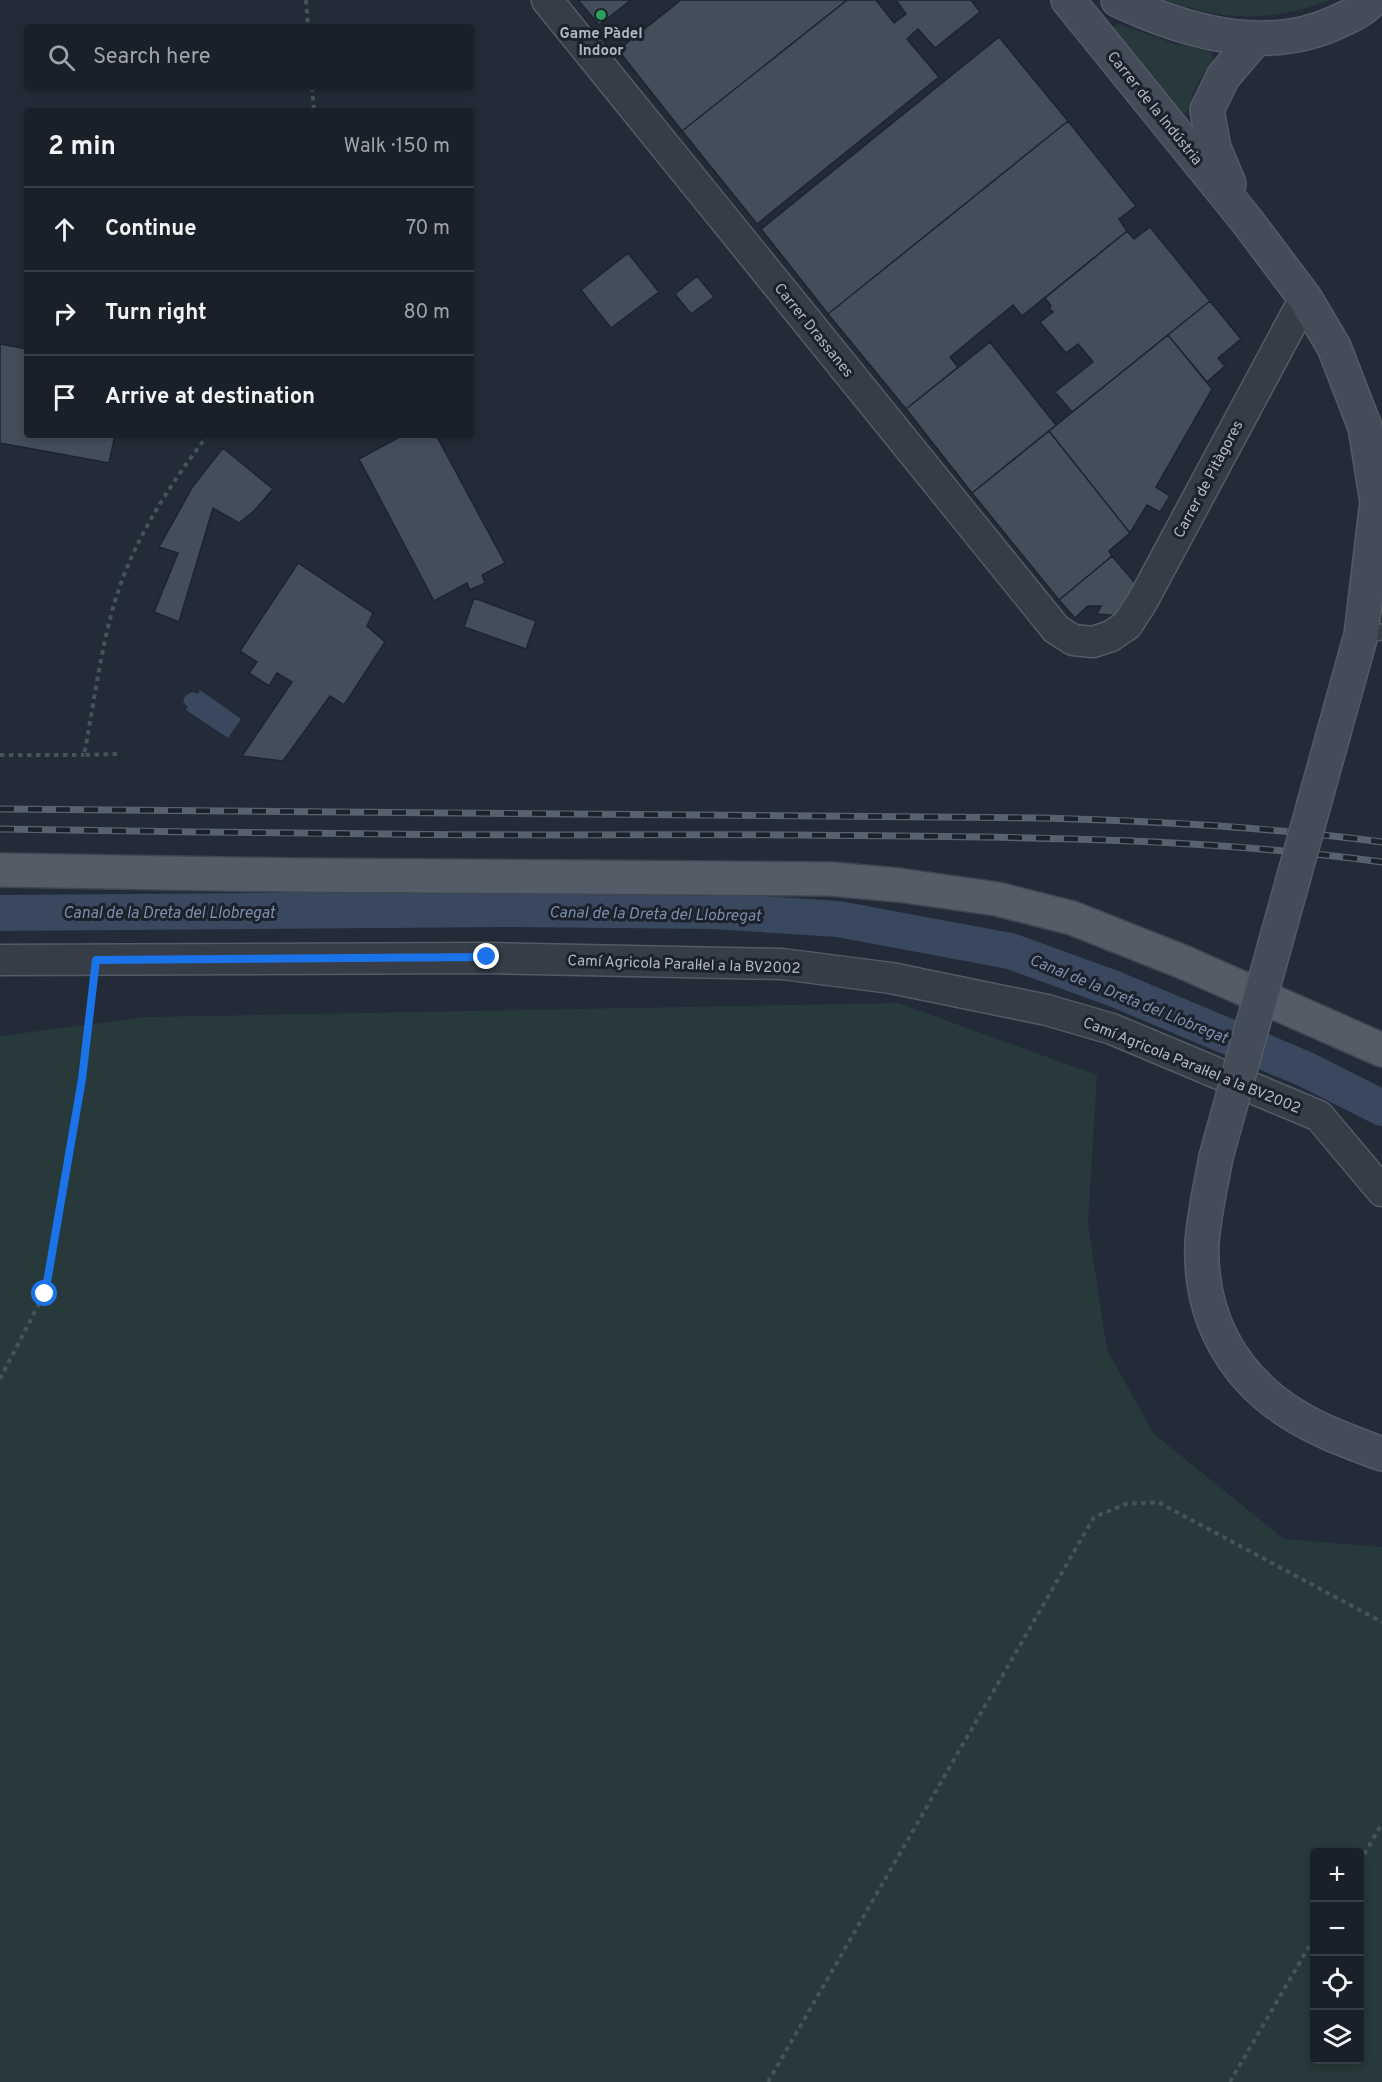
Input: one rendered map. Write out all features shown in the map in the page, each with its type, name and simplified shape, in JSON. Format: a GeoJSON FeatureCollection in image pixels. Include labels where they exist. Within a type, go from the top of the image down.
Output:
{"type":"FeatureCollection","features":[{"type":"Feature","properties":{"kind":"main road"},"geometry":{"type":"LineString","coordinates":[[0,870],[831,879],[898,885],[997,899],[1072,918],[1183,962],[1382,1050]]}},
{"type":"Feature","properties":{"kind":"street","name":"Carrer Drassanes"},"geometry":{"type":"LineString","coordinates":[[547,0],[1056,628],[1073,640],[1093,642]]}},
{"type":"Feature","properties":{"kind":"street","name":"Carrer de la Indústria"},"geometry":{"type":"LineString","coordinates":[[1068,0],[1242,216]]}},
{"type":"Feature","properties":{"kind":"street"},"geometry":{"type":"LineString","coordinates":[[1118,0],[1148,14],[1192,28],[1225,35],[1256,38],[1289,37],[1322,29],[1372,6]]}},
{"type":"Feature","properties":{"kind":"street"},"geometry":{"type":"LineString","coordinates":[[1256,38],[1223,77],[1207,111],[1214,148],[1242,216],[1305,298],[1334,347],[1365,427],[1377,502],[1371,634],[1314,804],[1216,1157],[1206,1210],[1203,1272],[1207,1301],[1215,1325],[1241,1369],[1263,1393],[1295,1416],[1340,1438],[1382,1454]]}},
{"type":"Feature","properties":{"kind":"street","name":"Carrer de Pitàgores"},"geometry":{"type":"LineString","coordinates":[[1093,642],[1111,636],[1127,625],[1142,602],[1305,298]]}},
{"type":"Feature","properties":{"kind":"street","name":"Camí Agricola Paral·lel a la BV2002"},"geometry":{"type":"LineString","coordinates":[[0,960],[487,957],[782,964],[915,983],[1047,1010],[1112,1029],[1319,1116],[1382,1191]]}},
{"type":"Feature","properties":{"kind":"path"},"geometry":{"type":"LineString","coordinates":[[306,0],[308,24]]}},
{"type":"Feature","properties":{"kind":"path"},"geometry":{"type":"LineString","coordinates":[[312,90],[314,108]]}},
{"type":"Feature","properties":{"kind":"path"},"geometry":{"type":"LineString","coordinates":[[84,755],[111,615],[127,569],[148,524],[170,485],[206,438]]}},
{"type":"Feature","properties":{"kind":"path"},"geometry":{"type":"LineString","coordinates":[[0,755],[117,754]]}},
{"type":"Feature","properties":{"kind":"path"},"geometry":{"type":"LineString","coordinates":[[0,1379],[45,1294],[82,1079],[96,960]]}},
{"type":"Feature","properties":{"kind":"path"},"geometry":{"type":"LineString","coordinates":[[768,2082],[1094,1516],[1126,1504],[1158,1502],[1382,1622]]}},
{"type":"Feature","properties":{"kind":"path"},"geometry":{"type":"LineString","coordinates":[[1364,1854],[1382,1823]]}},
{"type":"Feature","properties":{"kind":"path"},"geometry":{"type":"LineString","coordinates":[[1230,2082],[1310,1945]]}},
{"type":"Feature","properties":{"kind":"shaded area"},"geometry":{"type":"Polygon","coordinates":[[[1165,0],[1331,0],[1288,12],[1248,16],[1208,12],[1165,0]]]}},
{"type":"Feature","properties":{"kind":"shaded area"},"geometry":{"type":"Polygon","coordinates":[[[1119,24],[1172,43],[1208,50],[1212,54],[1213,60],[1198,82],[1190,107],[1186,112],[1179,115],[1109,29],[1119,24]]]}},
{"type":"Feature","properties":{"kind":"shaded area"},"geometry":{"type":"Polygon","coordinates":[[[898,1003],[1097,1075],[1088,1224],[1107,1350],[1154,1434],[1284,1539],[1382,1547],[1382,2082],[0,2082],[0,1036],[147,1017],[898,1003]]]}},
{"type":"Feature","properties":{"kind":"water"},"geometry":{"type":"Polygon","coordinates":[[[200,690],[241,719],[228,738],[186,710],[188,707],[183,702],[185,696],[192,692],[198,694],[200,690]]]}},
{"type":"Feature","properties":{"kind":"building","name":"Game Pàdel Indoor"},"geometry":{"type":"Polygon","coordinates":[[[578,0],[631,0],[599,25],[578,0]]]}},
{"type":"Feature","properties":{"kind":"building"},"geometry":{"type":"Polygon","coordinates":[[[681,0],[847,0],[682,131],[618,50],[681,0]]]}},
{"type":"Feature","properties":{"kind":"building"},"geometry":{"type":"Polygon","coordinates":[[[847,0],[876,0],[894,23],[906,14],[896,0],[971,0],[980,12],[935,48],[918,29],[907,39],[939,77],[757,224],[682,131],[847,0]]]}},
{"type":"Feature","properties":{"kind":"building"},"geometry":{"type":"Polygon","coordinates":[[[999,37],[1068,121],[828,314],[761,229],[999,37]]]}},
{"type":"Feature","properties":{"kind":"building"},"geometry":{"type":"Polygon","coordinates":[[[1068,121],[1136,206],[1119,219],[1127,231],[1022,316],[1013,305],[950,357],[958,367],[906,409],[828,314],[1068,121]]]}},
{"type":"Feature","properties":{"kind":"building"},"geometry":{"type":"Polygon","coordinates":[[[1150,227],[1210,301],[1072,412],[1055,392],[1093,362],[1078,344],[1066,353],[1040,322],[1053,312],[1045,298],[1127,231],[1134,239],[1150,227]]]}},
{"type":"Feature","properties":{"kind":"building"},"geometry":{"type":"Polygon","coordinates":[[[628,253],[659,292],[611,328],[581,290],[628,253]]]}},
{"type":"Feature","properties":{"kind":"building"},"geometry":{"type":"Polygon","coordinates":[[[697,276],[714,297],[691,314],[675,294],[697,276]]]}},
{"type":"Feature","properties":{"kind":"building"},"geometry":{"type":"Polygon","coordinates":[[[1210,301],[1241,339],[1218,358],[1225,366],[1207,382],[1168,335],[1210,301]]]}},
{"type":"Feature","properties":{"kind":"building"},"geometry":{"type":"Polygon","coordinates":[[[1168,335],[1212,389],[1156,487],[1170,496],[1160,512],[1147,505],[1130,533],[1049,431],[1168,335]]]}},
{"type":"Feature","properties":{"kind":"building"},"geometry":{"type":"Polygon","coordinates":[[[990,342],[1056,425],[972,493],[906,409],[990,342]]]}},
{"type":"Feature","properties":{"kind":"building"},"geometry":{"type":"Polygon","coordinates":[[[0,344],[24,348],[24,438],[114,438],[109,463],[0,443],[0,344]]]}},
{"type":"Feature","properties":{"kind":"building"},"geometry":{"type":"Polygon","coordinates":[[[1049,431],[1130,533],[1109,551],[1112,556],[1059,600],[972,493],[1049,431]]]}},
{"type":"Feature","properties":{"kind":"building"},"geometry":{"type":"Polygon","coordinates":[[[398,438],[438,438],[505,563],[482,575],[485,583],[470,590],[467,583],[434,601],[359,459],[398,438]]]}},
{"type":"Feature","properties":{"kind":"building"},"geometry":{"type":"Polygon","coordinates":[[[223,448],[273,489],[254,511],[239,523],[213,508],[179,622],[154,612],[178,553],[159,547],[193,486],[223,448]]]}},
{"type":"Feature","properties":{"kind":"building"},"geometry":{"type":"Polygon","coordinates":[[[1112,556],[1136,584],[1120,616],[1097,614],[1101,606],[1088,606],[1075,618],[1059,600],[1112,556]]]}},
{"type":"Feature","properties":{"kind":"building"},"geometry":{"type":"Polygon","coordinates":[[[298,563],[373,613],[367,626],[385,642],[344,705],[330,696],[283,761],[242,756],[292,682],[277,673],[269,686],[249,673],[257,662],[240,651],[298,563]]]}},
{"type":"Feature","properties":{"kind":"building"},"geometry":{"type":"Polygon","coordinates":[[[474,598],[536,621],[526,649],[464,627],[474,598]]]}},
{"type":"Feature","properties":{"kind":"waterway","name":"Canal de la Dreta del Llobregat"},"geometry":{"type":"LineString","coordinates":[[0,913],[513,909],[713,911],[838,919],[1010,951],[1115,989],[1305,1069],[1382,1108]]}},
{"type":"Feature","properties":{"kind":"railway"},"geometry":{"type":"LineString","coordinates":[[0,809],[1042,818],[1212,826],[1297,832],[1382,842]]}},
{"type":"Feature","properties":{"kind":"railway"},"geometry":{"type":"LineString","coordinates":[[0,829],[440,835],[799,835],[1018,838],[1237,847],[1382,862]]}},
{"type":"Feature","properties":{"kind":"place","name":"Game Pàdel Indoor"},"geometry":{"type":"Point","coordinates":[601,15]}},
{"type":"Feature","properties":{"kind":"route"},"geometry":{"type":"LineString","coordinates":[[45,1294],[82,1079],[96,960],[487,957]]}}]}
